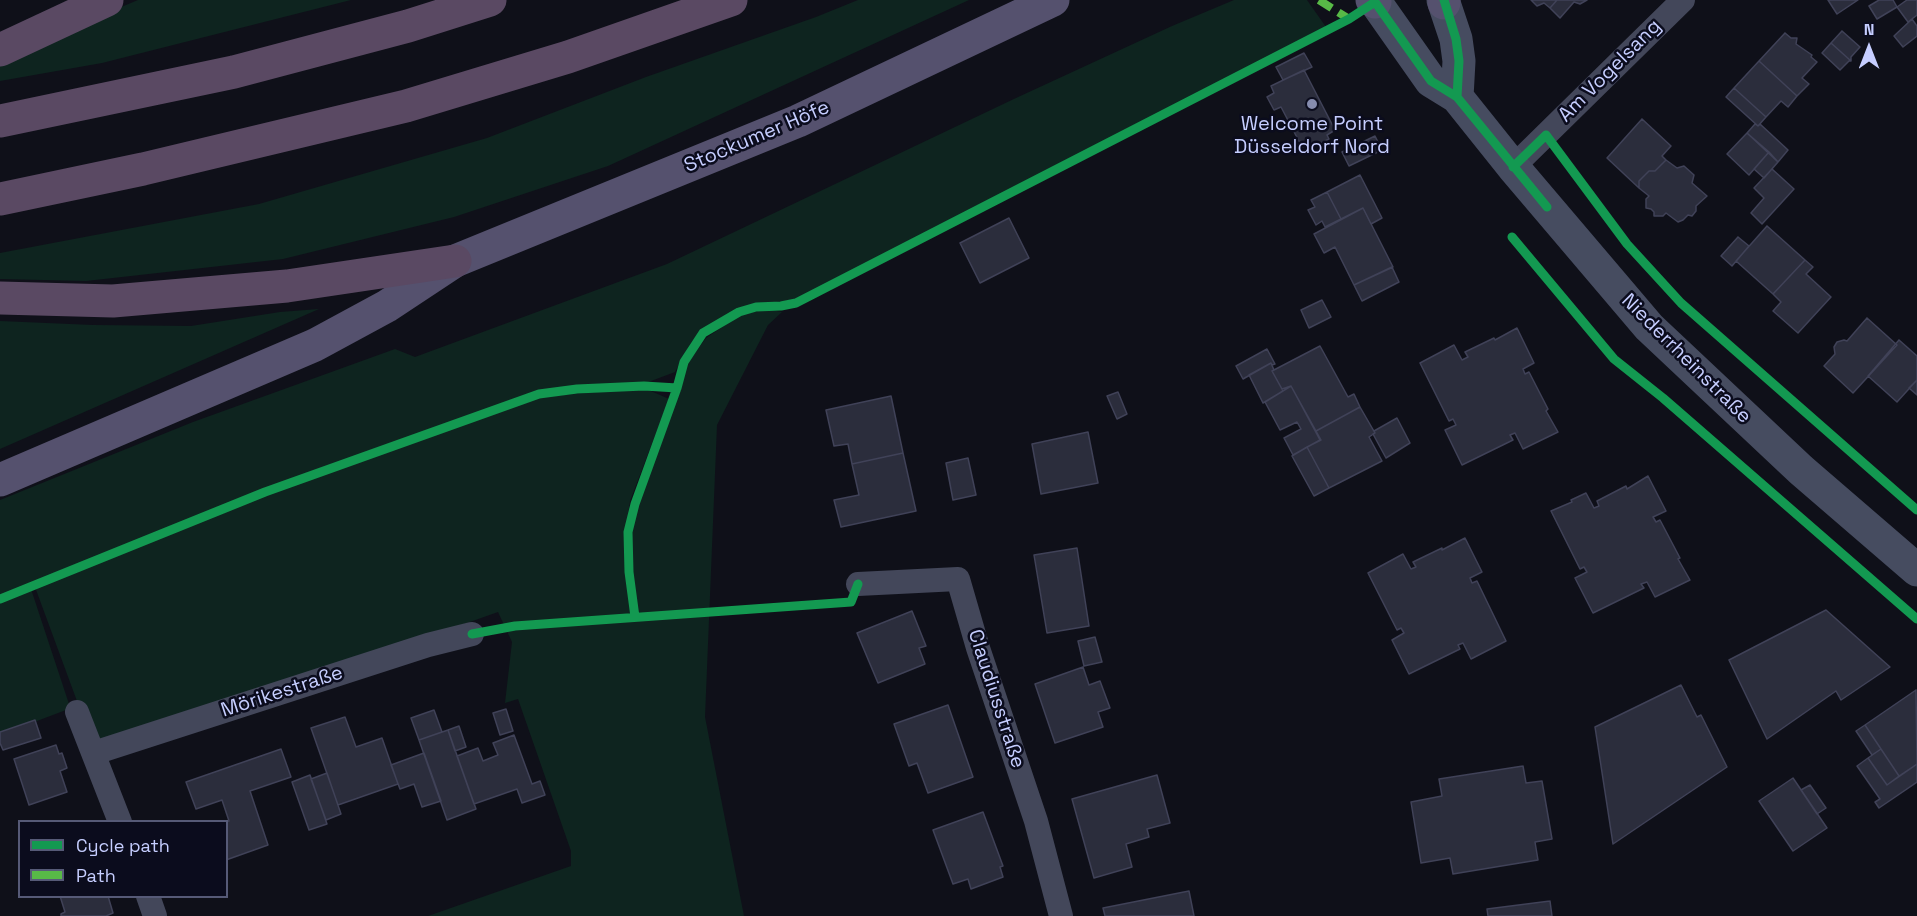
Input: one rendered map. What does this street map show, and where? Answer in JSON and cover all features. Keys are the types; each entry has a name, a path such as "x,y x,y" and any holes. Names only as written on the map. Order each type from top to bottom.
{"highway":[{"path":"0,50 107,0"},
{"path":"0,121 234,72 408,27 490,0"},
{"path":"0,199 142,169 406,106 568,57 731,0"},
{"path":"0,298 114,301 287,286 455,261"}],"main road":[{"name":"Stockumer Höfe","path":"0,480 315,345 387,306 455,261 798,121 1053,0"},
{"name":"Niederrheinstraße","path":"1374,1 1431,81 1457,97 1513,167 1649,327 1801,470 1917,570"},
{"path":"1444,1 1458,50 1457,97"}],"street":[{"name":"Am Vogelsang","path":"1513,167 1683,0"},
{"name":"Claudiusstraße","path":"858,584 958,579 978,648 1036,821 1061,916"},
{"name":"Mörikestraße","path":"94,753 428,645 471,634"},
{"path":"77,712 119,820"},
{"path":"148,898 155,916"}],"green space":[{"path":"138,0 351,0 102,63 0,81 0,58"},
{"path":"858,0 969,0 608,166 454,217 283,259 86,281 0,279 0,253 259,204 487,138"},
{"path":"1234,0 1307,0 1326,27 795,300 750,305 737,309 700,332 691,343 675,372 643,384 578,386 537,391 265,491 0,598 0,500 193,422 395,349 415,357 667,264 1016,98"},
{"path":"319,309 0,449 0,321 191,326 280,312"},
{"path":"767,309 782,312 768,325 717,425 705,717 744,916 428,916 571,866 571,851 518,699 505,703 512,642 498,612 128,743 100,743 88,731 35,587 265,495 504,408 540,397 644,388 669,399 630,501 626,531 631,530 637,505 680,391 686,365 706,338 740,315"},
{"path":"31,589 69,704 66,710 0,735 0,602"}],"building":[{"path":"1531,0 1557,0 1550,8 1544,3 1537,6"},
{"path":"1557,0 1587,0 1580,4 1574,2 1560,18 1550,8"},
{"path":"1828,0 1858,0 1837,14"},
{"path":"1879,0 1893,0 1897,7 1877,19 1869,6"},
{"path":"1907,0 1917,0 1917,15 1908,22 1897,7"},
{"path":"1912,19 1917,26 1917,36 1903,47 1894,36"},
{"path":"1842,31 1860,47 1851,57 1851,61 1831,43"},
{"path":"1785,33 1791,38 1797,38 1796,44 1812,55 1811,57 1817,62 1802,78 1809,84 1797,96 1759,61"},
{"path":"1831,43 1851,61 1840,70 1822,53"},
{"path":"1304,53 1312,67 1283,80 1276,67"},
{"path":"1759,61 1797,96 1788,107 1781,101 1766,117 1734,88"},
{"path":"1304,70 1335,130 1327,135 1329,139 1313,147 1311,143 1302,147 1281,107 1274,110 1267,97 1274,93 1271,86"},
{"path":"1734,88 1766,117 1758,126 1726,97"},
{"path":"1642,119 1671,146 1662,156 1666,160 1655,171 1649,171 1639,181 1639,188 1607,158"},
{"path":"1755,124 1758,126 1760,124 1788,150 1778,162 1747,133"},
{"path":"1747,133 1769,152 1749,175 1727,154"},
{"path":"1375,136 1382,150 1349,166 1342,152"},
{"path":"1769,152 1778,162 1764,178 1754,169"},
{"path":"1666,160 1677,168 1684,166 1694,175 1692,183 1707,196 1696,206 1696,211 1692,216 1688,215 1678,222 1666,213 1663,216 1654,216 1651,209 1646,208 1646,199 1649,196 1639,188 1639,181 1649,171 1655,171"},
{"path":"1772,169 1794,189 1762,224 1751,213 1764,198 1754,188"},
{"path":"1360,175 1382,218 1371,224 1363,208 1341,219 1327,192"},
{"path":"1327,192 1341,219 1325,227 1322,221 1316,225 1308,210 1315,207 1311,200"},
{"path":"1363,208 1393,267 1354,285 1335,247 1324,253 1314,234"},
{"path":"1009,218 1029,258 980,283 960,243"},
{"path":"1767,226 1805,260 1773,294 1736,261"},
{"path":"1738,237 1749,246 1732,266 1721,256"},
{"path":"1805,260 1813,267 1806,274 1831,297 1798,333 1773,311 1781,302 1773,294"},
{"path":"1392,267 1399,282 1362,301 1354,285"},
{"path":"1322,300 1331,317 1309,328 1301,310"},
{"path":"1867,318 1897,345 1853,393 1824,366 1835,354 1834,347 1837,342 1847,341"},
{"path":"1517,328 1534,363 1523,369 1525,374 1529,372 1558,432 1523,449 1515,433 1510,435 1513,440 1462,465 1445,430 1456,425 1453,419 1449,421 1420,363 1454,345 1462,360 1468,357 1465,352"},
{"path":"1899,340 1917,356 1917,380 1897,402 1868,376"},
{"path":"1320,346 1348,397 1354,394 1360,407 1316,431 1291,386 1282,389 1272,371"},
{"path":"1267,349 1275,364 1271,363 1243,379 1236,366"},
{"path":"1271,363 1274,370 1272,371 1283,391 1263,403 1249,375"},
{"path":"1917,380 1917,395 1909,388"},
{"path":"1291,386 1320,440 1293,455 1284,438 1301,429 1297,422 1280,430 1265,402"},
{"path":"1118,392 1127,414 1117,419 1107,396"},
{"path":"891,396 903,453 852,464 848,444 834,446 826,410"},
{"path":"1360,407 1375,433 1369,437 1382,461 1329,488 1307,447 1321,440 1316,431"},
{"path":"1397,418 1410,443 1386,458 1373,434 1374,431"},
{"path":"1088,432 1098,483 1041,494 1032,444"},
{"path":"1307,447 1329,488 1314,496 1292,456"},
{"path":"903,453 916,511 841,527 834,500 859,495 852,464"},
{"path":"968,458 976,495 953,500 946,463"},
{"path":"1648,476 1666,511 1653,517 1656,522 1660,520 1690,580 1655,597 1647,582 1641,584 1644,588 1593,613 1575,578 1587,572 1584,567 1580,569 1551,511 1586,493 1594,508 1599,506 1597,501 1626,486 1627,489"},
{"path":"1465,538 1482,572 1470,578 1472,583 1477,581 1506,641 1471,659 1463,643 1458,645 1460,649 1409,674 1392,640 1404,633 1401,628 1397,630 1368,573 1403,554 1411,569 1416,567 1413,562"},
{"path":"1077,548 1089,626 1047,633 1034,555"},
{"path":"1826,610 1890,667 1841,700 1836,691 1767,739 1729,660"},
{"path":"912,611 926,646 919,648 925,664 878,683 857,633"},
{"path":"1095,637 1102,662 1084,666 1078,641"},
{"path":"1083,667 1089,685 1100,681 1110,708 1098,712 1103,727 1055,743 1035,684"},
{"path":"1681,685 1697,717 1701,715 1727,767 1613,844 1595,727"},
{"path":"1916,690 1917,764 1899,776 1865,725"},
{"path":"948,705 973,777 928,793 917,763 909,766 894,724"},
{"path":"506,709 513,731 500,735 493,713"},
{"path":"434,710 442,732 419,740 411,718"},
{"path":"345,717 356,747 382,738 398,784 338,805 311,728"},
{"path":"35,720 41,738 3,750 0,743 0,732"},
{"path":"1865,725 1881,749 1872,755 1856,731"},
{"path":"459,726 466,747 455,751 448,730"},
{"path":"448,730 476,809 447,820 419,740"},
{"path":"514,735 532,784 540,781 545,795 522,803 517,789 474,804 457,756 478,748 483,761 498,755 493,743"},
{"path":"56,745 59,754 62,753 67,768 60,771 67,792 29,805 14,759"},
{"path":"281,749 291,777 250,791 268,845 228,859 229,821 222,800 196,809 186,782"},
{"path":"1881,749 1899,776 1887,785 1868,758"},
{"path":"424,753 441,801 422,807 414,784 400,789 391,765"},
{"path":"1868,758 1887,785 1917,764 1917,782 1879,808 1875,802 1880,799 1857,766"},
{"path":"1523,766 1526,783 1542,781 1552,839 1535,842 1538,860 1453,874 1450,858 1421,863 1411,802 1442,796 1439,779"},
{"path":"327,773 341,814 326,820 311,779"},
{"path":"310,775 327,824 309,830 292,782"},
{"path":"1157,775 1170,823 1147,829 1149,837 1126,844 1132,867 1094,878 1072,799"},
{"path":"1793,778 1827,828 1793,851 1759,801"},
{"path":"1810,785 1826,808 1817,814 1801,790"},
{"path":"983,812 1003,866 1000,867 1003,877 971,889 968,879 953,884 933,830"},
{"path":"1189,891 1194,916 1105,916 1103,908"},
{"path":"61,898 109,898 113,913 106,916 61,916 65,912"},
{"path":"1550,901 1552,916 1488,916 1487,909"}],"marked path":[{"path":"1319,0 1349,19"}],"cycle path":[{"path":"1444,0 1456,39 1459,61 1457,97"},
{"path":"635,617 629,572 628,532 635,504 677,388 684,362 703,333 739,312 756,307 796,303 1349,19 1375,2 1431,81 1457,97 1547,207"},
{"path":"1513,167 1546,135 1627,244 1681,303 1917,510"},
{"path":"1512,237 1614,359 1663,398 1917,619"},
{"path":"0,599 265,492 539,394 577,389 644,386 677,388"},
{"path":"472,634 515,626 851,602 858,584"}],"place":[{"name":"Welcome Point Düsseldorf Nord","path":"1312,104"}]}
